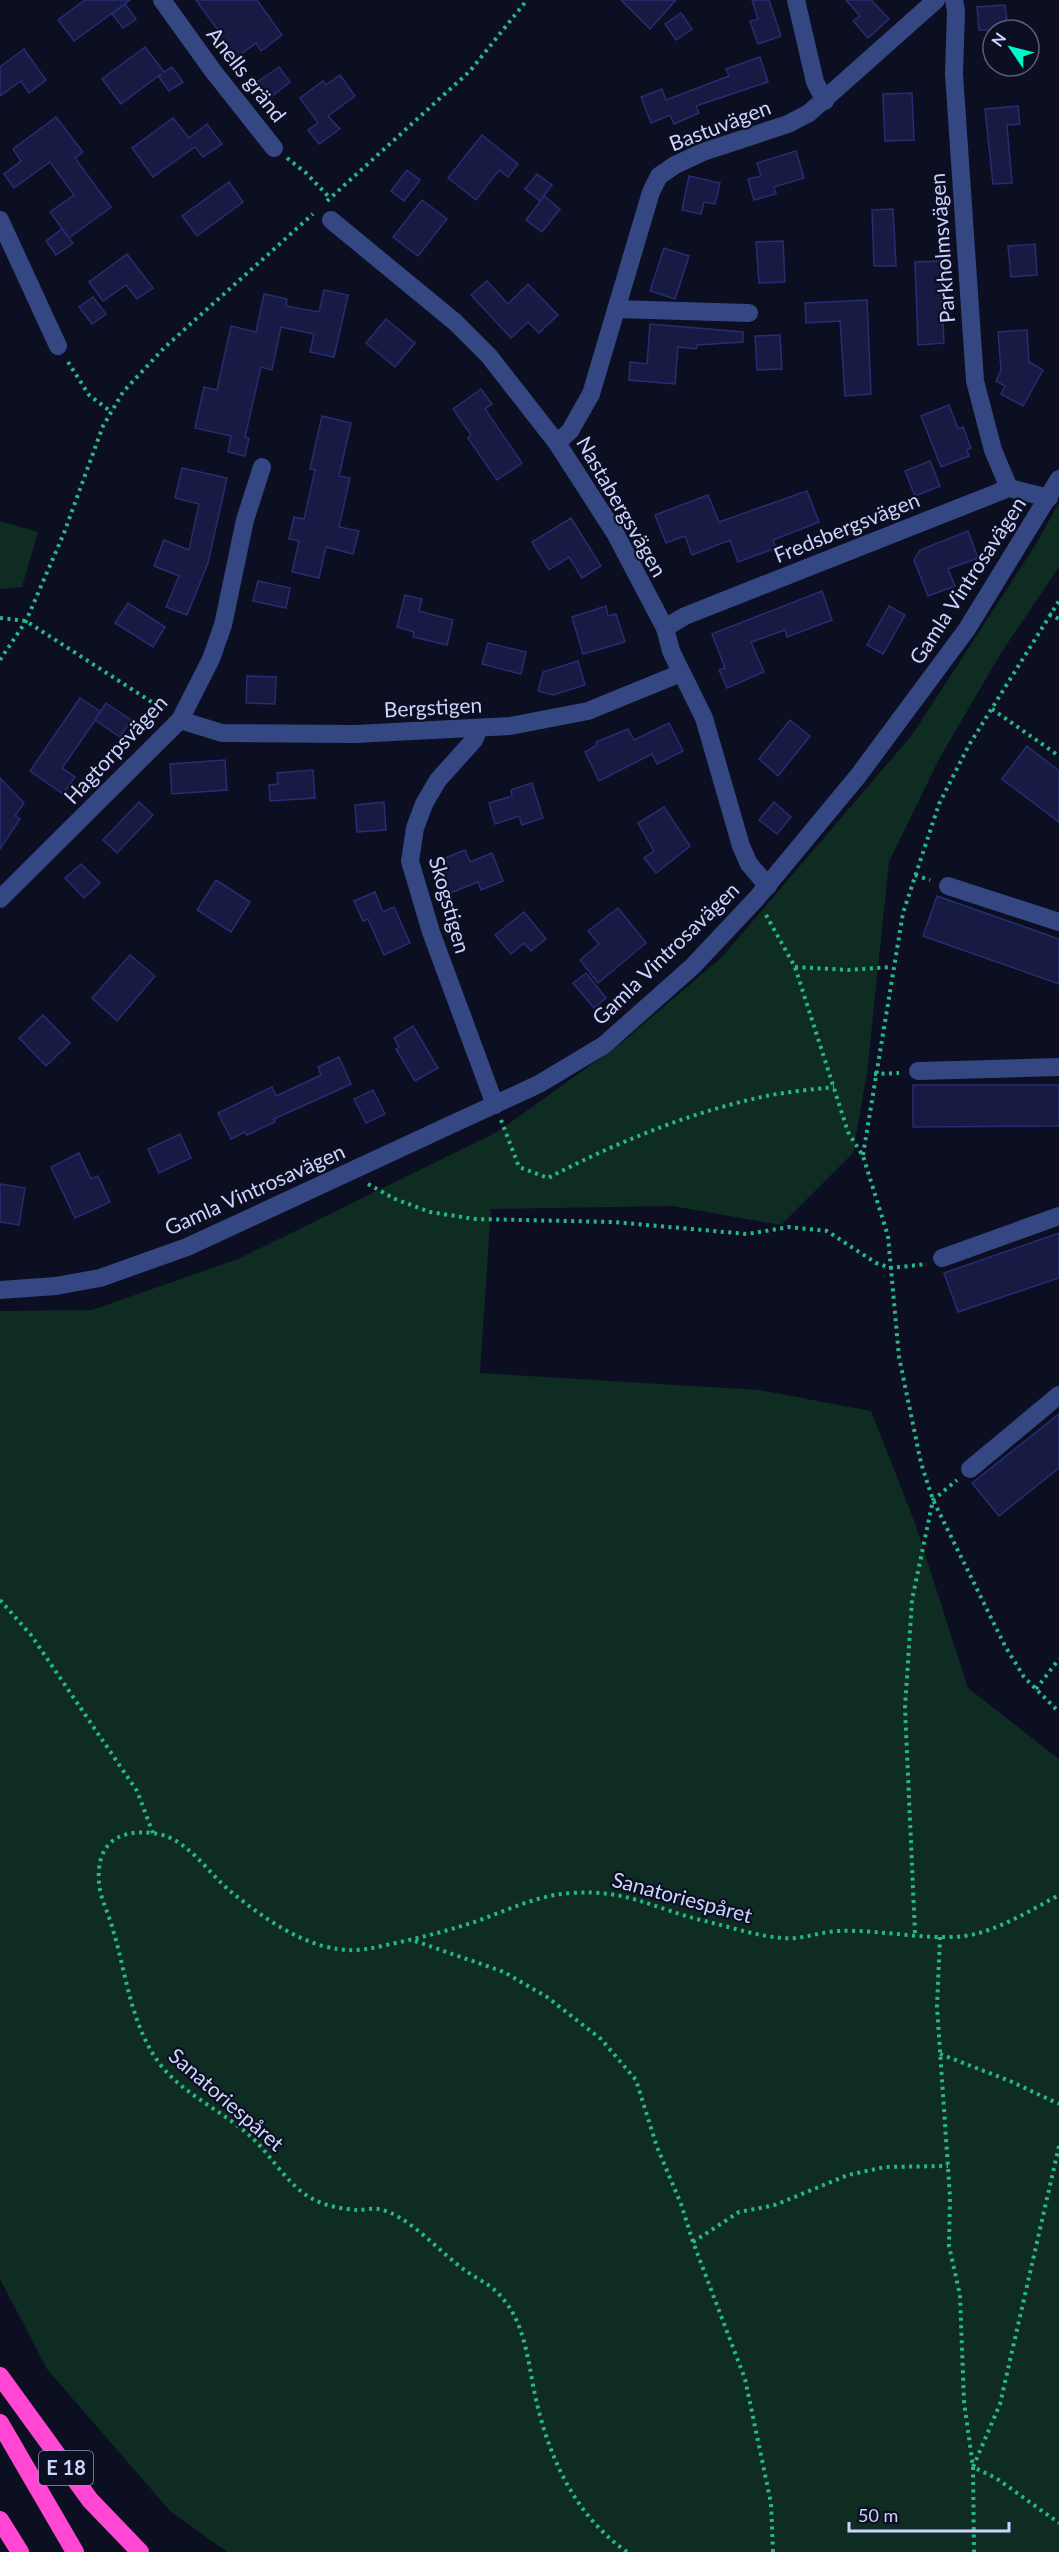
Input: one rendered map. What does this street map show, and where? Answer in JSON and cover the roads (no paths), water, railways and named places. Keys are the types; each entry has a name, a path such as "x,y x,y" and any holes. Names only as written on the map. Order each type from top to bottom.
{"highway":[{"name":"E 18","path":"0,2376 90,2500 140,2552"},
{"path":"0,2423 75,2552"},
{"path":"0,2520 20,2552"}],"street":[{"name":"Anells gränd","path":"162,0 213,71 274,148"},
{"path":"796,0 812,72 825,101"},
{"name":"Bastuvägen","path":"557,443 570,431 587,403 651,192 659,176 675,165 703,152 788,124 825,101 936,0"},
{"name":"Parkholmsvägen","path":"954,0 956,10 954,74 975,381 993,450 1009,488"},
{"name":"Nastabergsvägen","path":"322,213 455,322 489,356 557,443 615,533 665,628 681,673 704,718 749,864 762,892"},
{"path":"0,220 58,346"},
{"path":"615,309 749,313"},
{"name":"Hagtorpsvägen","path":"0,899 180,720 211,659 223,625 245,520 262,467"},
{"name":"Gamla Vintrosavägen","path":"0,1290 56,1286 100,1278 139,1266 495,1106 539,1084 604,1045 693,966 762,892 858,776 930,680 984,602 1059,479"},
{"path":"1009,488 1049,498"},
{"name":"Fredsbergsvägen","path":"665,628 685,616 1009,488"},
{"name":"Bergstigen","path":"180,720 222,734 355,734 479,728 549,721 588,711 681,673"},
{"name":"Skogstigen","path":"479,728 474,740 438,780 424,804 415,828 410,861 430,932 495,1106"},
{"path":"948,886 1059,922"},
{"path":"918,1071 1059,1067"},
{"path":"942,1258 1059,1216"},
{"path":"970,1469 1059,1395"}]}
